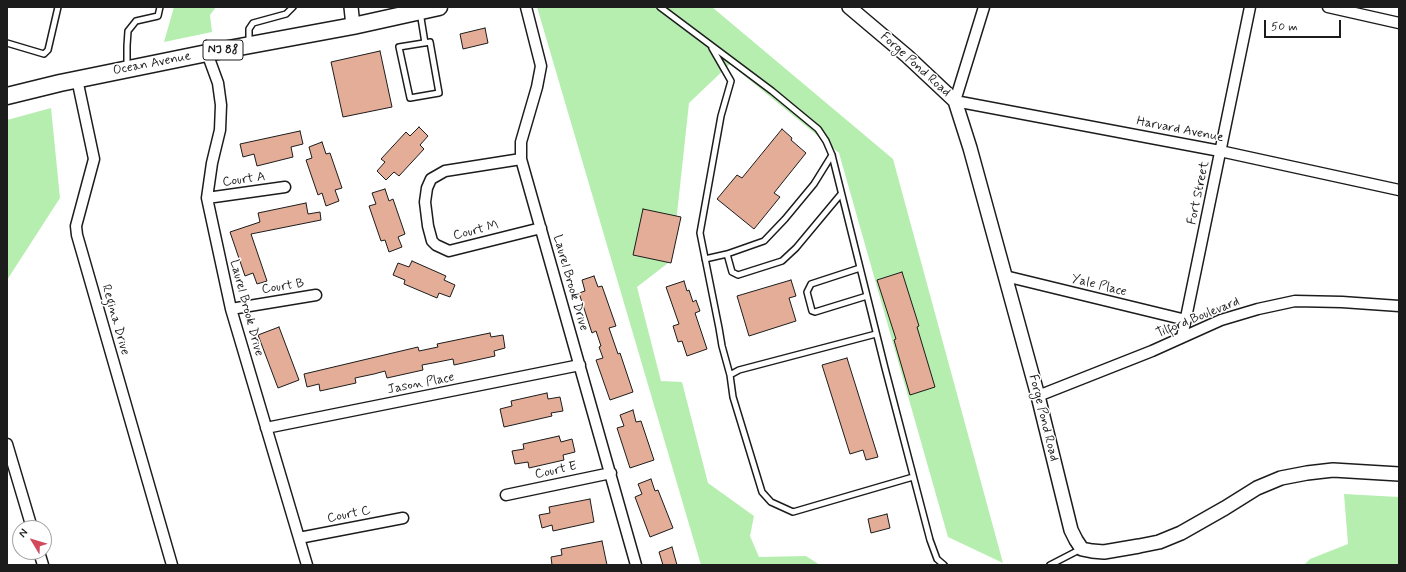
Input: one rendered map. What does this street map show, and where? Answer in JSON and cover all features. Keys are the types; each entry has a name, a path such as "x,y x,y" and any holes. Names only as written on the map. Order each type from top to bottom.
{"main road":[{"name":"Ocean Avenue","path":"7,96 77,79 353,26 439,7"}],"street":[{"path":"351,7 353,26"},
{"name":"Laurel Brook Drive","path":"526,7 541,66 537,87 521,142 521,159 636,565"},
{"name":"Forge Pond Road","path":"849,7 907,56 955,100 970,148 1038,396 1071,530 1082,548"},
{"path":"955,100 984,7"},
{"name":"Fort Street","path":"1182,337 1250,7"},
{"path":"1328,7 1399,23"},
{"name":"Laurel Brook Drive","path":"207,53 218,83 221,105 220,130 206,198 231,309 307,565"},
{"name":"Regina Drive","path":"77,79 94,159 76,226 77,235 172,565"},
{"name":"Harvard Avenue","path":"955,100 1220,151 1399,190"},
{"name":"Court M","path":"521,159 445,172 432,179 427,188 425,202 432,241 436,245 449,250 541,228"},
{"name":"Court A","path":"206,198 285,187"},
{"name":"Yale Place","path":"1005,276 1186,320"},
{"name":"Court B","path":"231,309 316,295"},
{"name":"Tilford Boulevard","path":"1038,396 1152,351 1222,320 1258,309 1295,301 1342,302 1399,306"},
{"name":"Jason Place","path":"266,428 580,365"},
{"path":"7,444 30,520"},
{"path":"1082,548 1104,552 1159,542 1181,533 1257,488 1281,478 1333,470 1399,474"},
{"name":"Court E","path":"506,495 611,473"},
{"name":"Court C","path":"299,538 403,518"}],"lane":[{"path":"7,43 44,54 48,50 58,7"},
{"path":"127,70 128,31 136,21 158,16 160,7"},
{"path":"248,46 249,30 254,23 286,14 293,7"},
{"path":"660,7 772,91 818,129 826,141 832,156 876,334 930,540 937,559 944,565"},
{"path":"420,11 425,43"},
{"path":"430,42 439,93 410,98 399,47 425,43 430,42"},
{"path":"711,46 731,81 722,116 700,233 722,346 730,375 733,397 762,492 771,502 793,512 913,476"},
{"path":"705,259 727,254 764,241 785,219 814,184 832,156"},
{"path":"727,254 732,272 738,275 782,261 796,248 841,194"},
{"path":"860,268 811,284 807,292 812,311 816,312 867,296"},
{"path":"730,375 739,370 876,334"},
{"path":"1050,565 1082,548"}],"green space":[{"path":"174,7 216,7 210,15 212,32 164,42"},
{"path":"537,7 712,7 893,159 1003,563 948,537 839,153 730,64 689,103 672,260 637,287 661,381 682,382 708,483 754,516 750,536 759,557 806,556 820,565 701,565"},
{"path":"51,108 60,198 7,280 7,120"},
{"path":"1344,494 1399,497 1399,565 1304,565 1310,559 1348,544"}],"building":[{"path":"485,28 488,43 463,49 460,34"},
{"path":"380,51 392,107 343,117 331,62"},
{"path":"419,127 428,136 420,145 424,149 399,176 394,172 386,180 377,171 385,162 381,159 406,132 410,136"},
{"path":"782,129 792,138 791,140 806,153 774,193 780,197 754,229 717,199 737,175 742,178"},
{"path":"300,131 303,144 291,147 293,157 257,166 254,154 243,157 240,144"},
{"path":"322,142 326,154 330,153 342,188 335,190 339,201 326,206 322,193 318,195 306,160 312,158 309,147"},
{"path":"385,189 389,201 393,199 405,234 398,237 402,247 389,252 385,240 381,241 369,206 376,204 372,193"},
{"path":"306,203 308,214 320,212 321,220 251,234 267,281 257,284 253,273 245,276 230,232 260,222 258,213"},
{"path":"643,209 681,217 671,263 633,255"},
{"path":"412,261 446,276 444,280 455,285 450,297 439,293 437,298 404,284 405,280 393,275 398,263 409,267"},
{"path":"902,272 919,326 917,327 935,387 910,395 894,340 896,339 877,280"},
{"path":"594,276 598,287 602,286 616,326 609,328 618,354 620,353 633,392 610,400 596,360 603,358 599,347 601,346 596,331 592,333 579,293 585,291 582,280"},
{"path":"791,280 796,296 789,298 796,321 749,336 737,296"},
{"path":"684,281 687,291 689,290 693,302 696,300 700,311 695,313 707,349 687,356 682,341 678,342 673,326 679,324 666,287"},
{"path":"279,327 299,380 278,388 258,335"},
{"path":"490,333 491,337 503,335 505,348 494,351 495,356 454,365 453,359 422,365 423,370 387,378 385,371 355,378 356,383 320,391 319,384 307,387 304,374 418,347 419,351 438,347 437,344"},
{"path":"847,358 878,457 866,460 863,450 850,454 822,365"},
{"path":"547,393 548,399 560,397 563,411 551,413 552,416 504,427 500,409 512,406 511,401"},
{"path":"633,410 636,422 641,421 654,460 630,468 617,428 624,426 620,415"},
{"path":"559,436 561,442 572,439 575,452 563,455 564,460 529,468 528,462 515,464 512,451 524,449 523,444"},
{"path":"651,479 655,491 658,490 673,528 650,537 635,497 642,494 638,484"},
{"path":"590,499 594,522 553,531 552,525 542,528 539,515 550,513 549,507"},
{"path":"887,514 890,528 871,533 868,519"},
{"path":"602,541 607,565 552,565 551,557 562,555 561,549"},
{"path":"672,547 677,565 663,565 659,552"}]}
